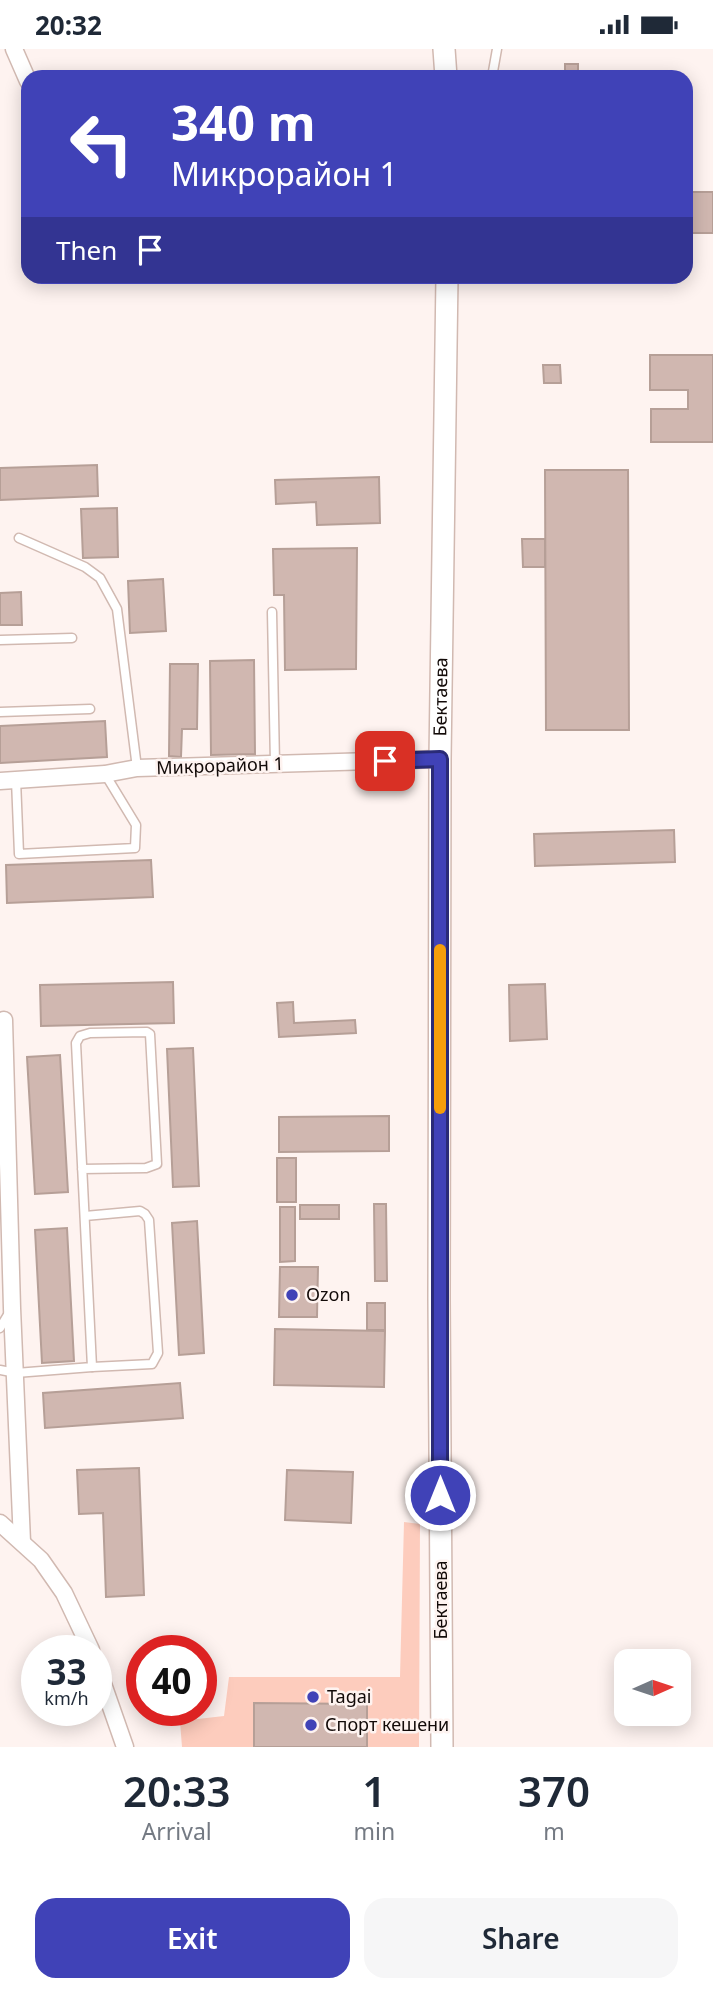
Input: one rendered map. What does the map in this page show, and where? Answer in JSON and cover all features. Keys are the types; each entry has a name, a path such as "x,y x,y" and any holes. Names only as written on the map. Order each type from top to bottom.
{"street":[{"path":"14,49 23,70"},
{"path":"444,49 446,70"},
{"name":"Бектаева","path":"442,1747 440,759 447,284"},
{"name":"Микрорайон 1","path":"8,780 105,774 137,768 440,759"},
{"path":"4,1020 4,1125 12,1308 8,1372 22,1542"},
{"path":"0,1523 41,1560 64,1593 86,1635"},
{"path":"112,1710 125,1747"}],"lane":[{"path":"493,70 496,49"},
{"path":"19,538 85,568 100,578 117,609 137,768"},
{"path":"272,612 275,764"},
{"path":"0,640 72,638"},
{"path":"0,712 90,709"},
{"path":"8,780 19,854 135,848 136,825 105,774"},
{"path":"82,1169 146,1168 157,1164 150,1034 147,1032 90,1033 80,1036 76,1043 82,1169 85,1216 92,1367"},
{"path":"8,1372 152,1364 158,1353 149,1220 139,1211 85,1216"},
{"path":"0,1328 12,1308"}],"shaded area":[{"name":"Tagai","path":"404,1522 420,1524 419,1747 182,1747 180,1726 217,1726 217,1717 224,1716 229,1677 400,1677"}],"building":[{"path":"565,64 578,64 578,70 565,70"},
{"path":"693,192 713,192 713,233 693,233"},
{"path":"650,355 713,355 713,442 651,442 651,409 688,409 688,390 650,390"},
{"path":"543,365 560,365 561,383 544,383"},
{"path":"97,465 98,496 0,500 0,468"},
{"path":"545,470 628,470 629,730 546,730"},
{"path":"379,477 380,523 317,525 316,502 276,504 275,480"},
{"path":"117,508 118,557 83,558 81,509"},
{"path":"522,539 545,539 545,567 523,567"},
{"path":"357,548 356,669 285,670 284,595 274,595 273,549"},
{"path":"163,579 166,631 130,633 128,581"},
{"path":"21,592 22,625 0,625 0,593"},
{"path":"254,660 255,754 211,755 210,661"},
{"path":"170,664 198,664 197,729 182,729 181,757 169,756"},
{"path":"105,721 107,757 0,763 0,726"},
{"path":"674,830 675,862 535,866 534,834"},
{"path":"151,860 153,897 7,903 6,865"},
{"path":"173,982 174,1023 41,1026 40,985"},
{"path":"545,984 547,1039 510,1041 509,985"},
{"path":"293,1002 294,1023 355,1020 356,1033 279,1037 277,1003"},
{"path":"193,1048 199,1186 173,1187 167,1049"},
{"path":"60,1055 68,1192 35,1194 27,1057"},
{"path":"389,1116 389,1151 279,1152 279,1117"},
{"path":"277,1158 296,1158 296,1202 277,1202"},
{"path":"374,1204 386,1204 387,1281 375,1281"},
{"path":"300,1205 339,1205 339,1219 300,1219"},
{"path":"280,1207 295,1207 295,1261 280,1262"},
{"path":"197,1221 204,1353 179,1355 172,1223"},
{"path":"67,1228 74,1361 42,1363 35,1230"},
{"path":"280,1267 318,1267 317,1317 279,1317"},
{"path":"367,1303 385,1303 385,1330 367,1330"},
{"path":"275,1329 385,1331 384,1387 274,1385"},
{"path":"180,1383 183,1418 45,1428 43,1393"},
{"path":"139,1468 144,1595 106,1597 103,1513 79,1514 77,1470"},
{"path":"287,1470 353,1472 351,1523 285,1520"},
{"name":"Спорт кешени","path":"254,1703 367,1704 367,1747 254,1747"}],"slow traffic":[{"path":"440,950 440,1108"}],"place":[{"name":"Ozon","path":"292,1295"},
{"name":"Tagai","path":"313,1697"},
{"name":"Спорт кешени","path":"311,1725"}],"route":[{"path":"385,761 440,759 440,1495"}]}
